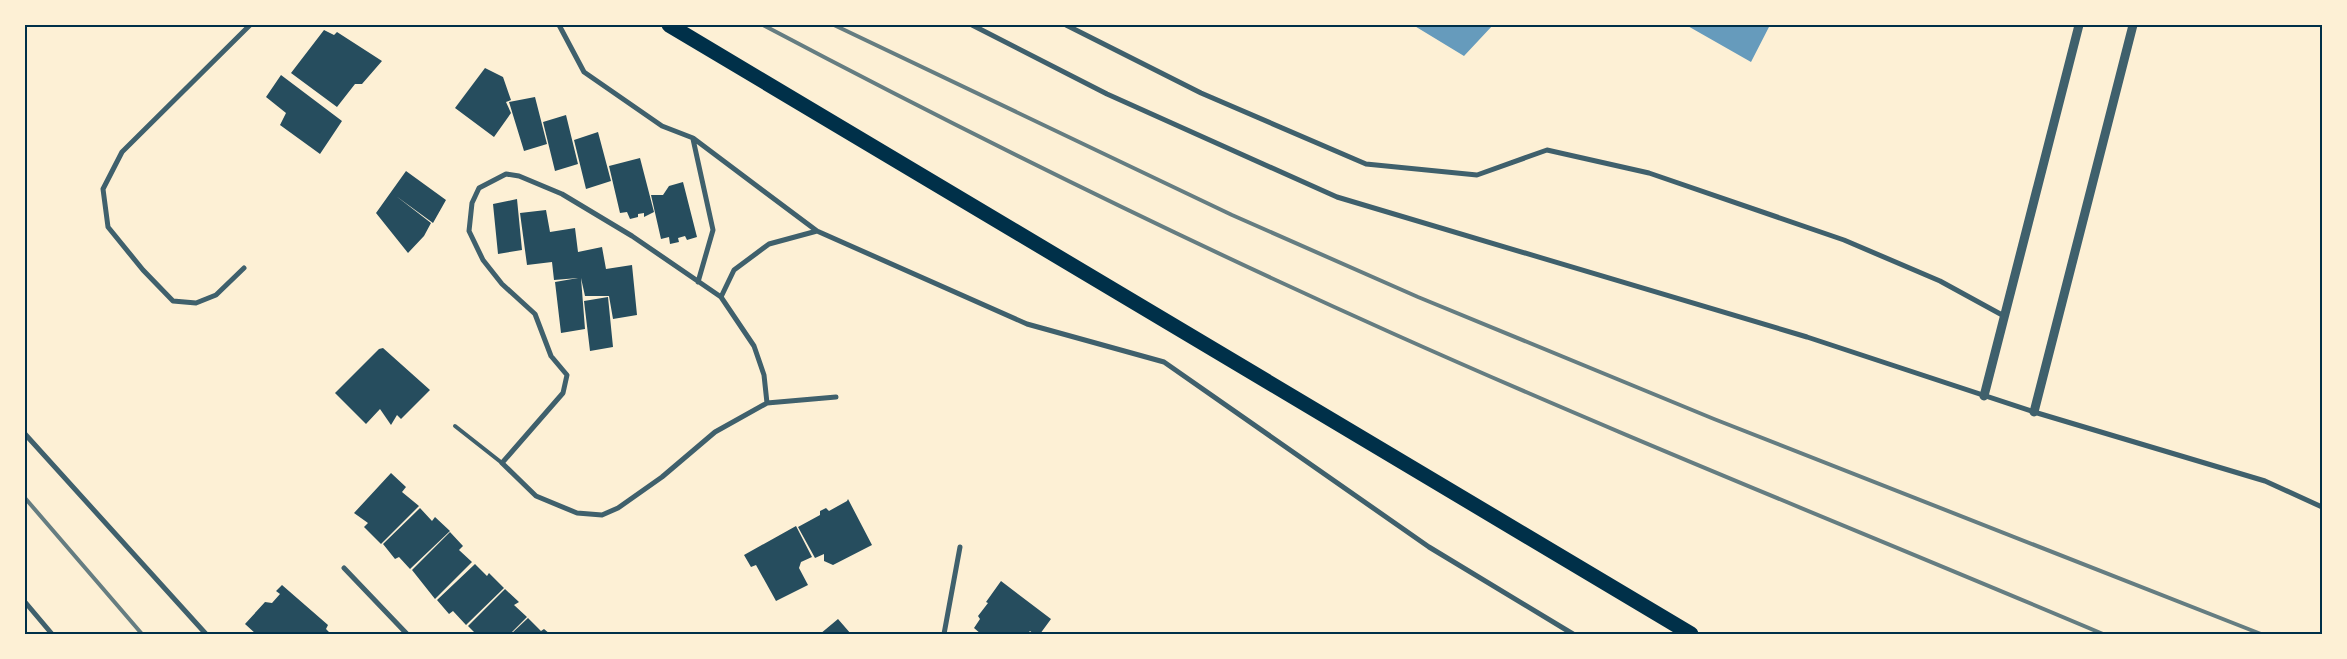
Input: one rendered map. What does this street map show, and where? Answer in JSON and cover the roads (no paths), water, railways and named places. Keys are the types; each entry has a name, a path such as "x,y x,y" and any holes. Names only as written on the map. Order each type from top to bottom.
{"highway":[{"path":"669,25 1691,634"}],"street":[{"path":"244,268 216,294 196,303 173,301 143,270 108,226 103,188 122,152 250,25"},
{"path":"559,25 584,72 662,126 693,138 817,231 1026,324 1164,362 1429,547 1573,634"},
{"path":"972,25 1107,94 1337,197 1798,334 2034,412 2265,481 2322,508"},
{"path":"1066,25 1201,93 1366,164 1477,175 1547,150 1649,173 1844,240 1940,281 2004,316"},
{"path":"1984,396 2079,25"},
{"path":"2034,412 2133,25"},
{"path":"693,138 713,230 698,282"},
{"path":"766,403 764,375 754,346 721,297 632,236 562,194 519,176 506,174 479,188 472,203 469,231 483,260 502,284 535,314 552,356 568,375 563,392 502,462 536,496 576,513 602,515 618,508 662,477 715,432 766,403 836,397"},
{"path":"721,297 734,270 769,244 817,231"},
{"path":"25,434 206,634"},
{"path":"944,634 960,547"},
{"path":"344,568 407,634"},
{"path":"25,602 52,634"}],"lane":[{"path":"455,426 502,462"}],"water":[{"path":"1413,25 1493,25 1464,56"},
{"path":"1686,25 1770,25 1751,62"}],"railway":[{"path":"763,25 1076,185 1314,298 1570,411 2103,634"},
{"path":"834,25 1232,215 1418,297 1714,419 2261,634"},
{"path":"25,498 142,634"}]}
